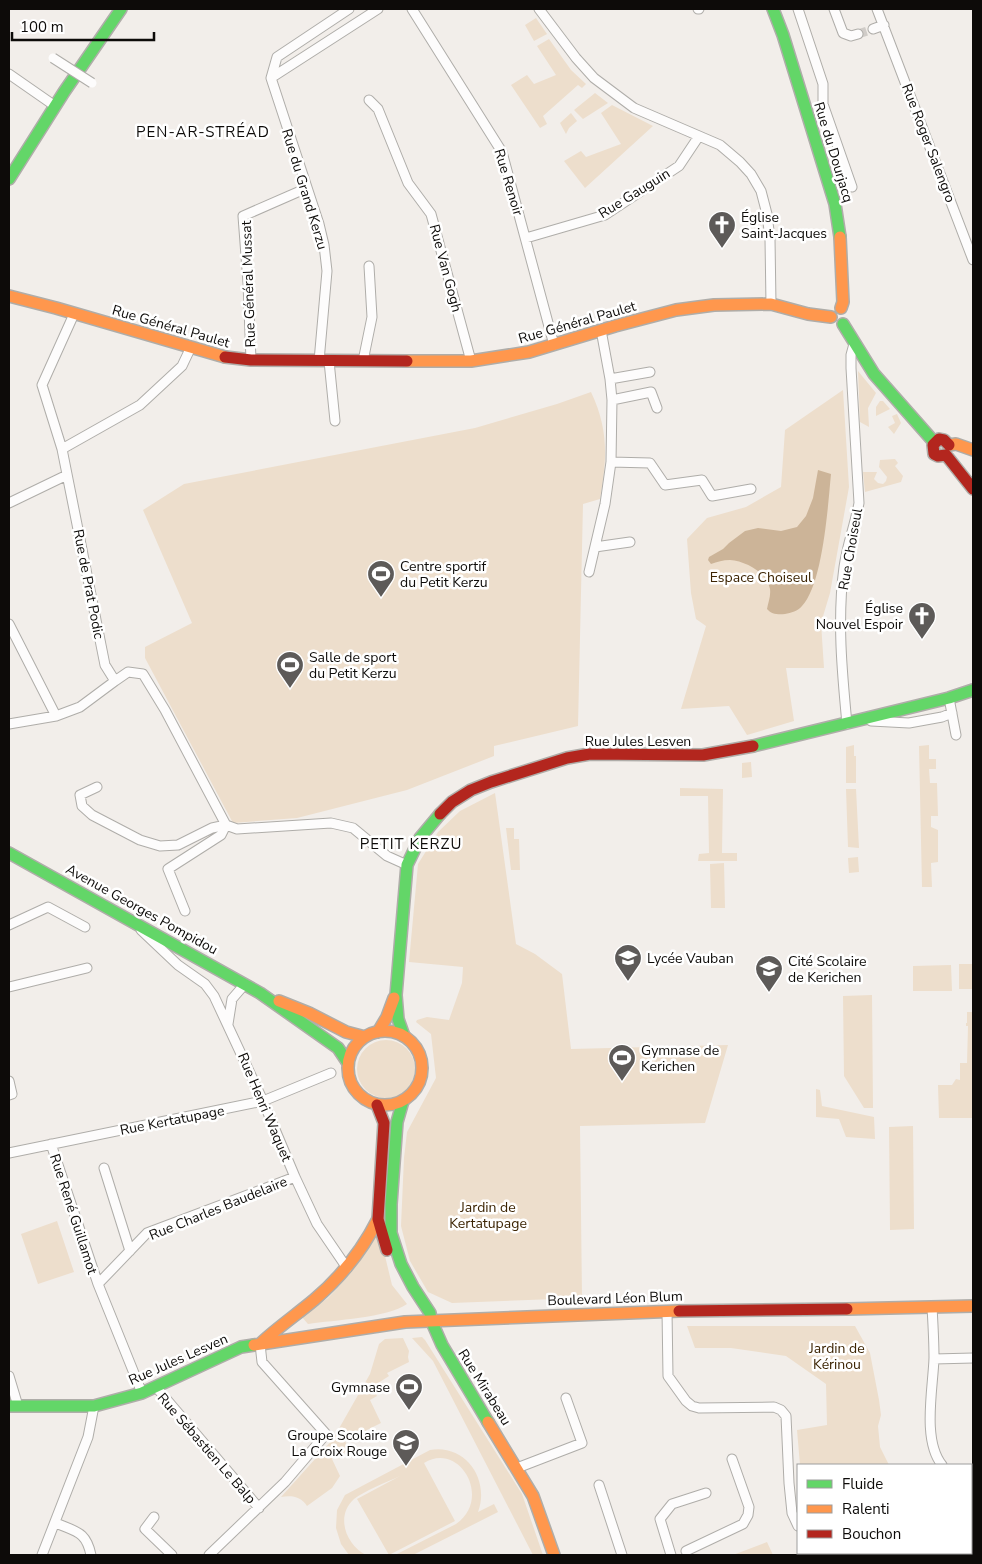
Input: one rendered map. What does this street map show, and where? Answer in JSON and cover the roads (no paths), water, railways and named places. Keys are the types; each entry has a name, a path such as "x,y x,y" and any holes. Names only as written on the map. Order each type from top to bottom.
{"main road":[{"path":"9,178 121,9"},
{"name":"Rue du Dourjacq","path":"773,9 783,35 835,204 839,226 843,302 841,308"},
{"name":"Rue Général Paulet","path":"9,296 230,359 250,360 471,361 529,352 676,310 714,305 771,304 808,314 831,317"},
{"path":"836,308 844,309 847,315 843,324 835,323 831,317 832,312 836,308"},
{"path":"843,324 874,374 920,428 934,442 939,439 944,440 948,450 973,490"},
{"path":"948,450 956,444 973,450"},
{"name":"Rue Jules Lesven","path":"404,1036 398,1020 396,995 407,865 420,838 440,813 452,802 471,790 491,782 590,754 703,755 747,748 971,694"},
{"name":"Avenue Georges Pompidou","path":"9,853 129,918 260,993 338,1048 348,1064"},
{"name":"Avenue Georges Pompidou","path":"260,993 309,1013 346,1032 365,1037"},
{"name":"Rue Jules Lesven","path":"378,1032 387,1017 396,995"},
{"path":"391,1031 404,1036 412,1042 422,1059 423,1069 418,1088 411,1096 395,1105 377,1105 368,1102 355,1090 348,1073 348,1064 354,1048 365,1037 378,1032 391,1031"},
{"path":"403,1101 397,1122 391,1204 391,1233 401,1264 430,1313 431,1320"},
{"path":"377,1105 384,1123 378,1219 395,1270 406,1288 431,1320"},
{"path":"260,1344 272,1332 314,1300 347,1268 362,1250 378,1219"},
{"name":"Boulevard Léon Blum","path":"260,1344 405,1322 431,1320 667,1311 773,1311 973,1306"},
{"name":"Rue Mirabeau","path":"431,1320 442,1345 533,1496 554,1555"},
{"name":"Rue Jules Lesven","path":"13,1406 94,1406 142,1393 231,1350 260,1344"}],"street":[{"path":"271,78 277,57 349,9"},
{"path":"271,78 378,9"},
{"name":"Rue Renoir","path":"412,9 502,152 554,345"},
{"path":"539,9 576,58 594,78 634,108 720,145 751,174 761,191 767,214 770,239 771,304"},
{"name":"Rue du Dourjacq","path":"798,9 823,84 823,104 852,187"},
{"path":"834,9 844,33 850,36 858,34"},
{"name":"Rue Roger Salengro","path":"877,9 973,260"},
{"path":"873,29 884,25"},
{"path":"53,58 92,83"},
{"path":"9,74 55,106"},
{"name":"Rue du Grand Kerzu","path":"271,78 319,224 324,245 327,271 324,361"},
{"name":"Rue Van Gogh","path":"369,100 378,109 408,183 431,214 471,361"},
{"name":"Rue Gauguin","path":"526,238 605,215 679,166 700,136"},
{"name":"Rue Général Mussat","path":"250,360 248,283 243,216 307,188"},
{"path":"363,361 372,316 369,266"},
{"name":"Rue de Prat Podic","path":"74,314 42,385 62,449 105,665 115,681"},
{"path":"589,572 605,504 610,462 612,400 601,330"},
{"name":"Rue Choiseul","path":"853,723 842,660 840,604 844,565 856,523 859,503 851,361 854,344"},
{"path":"62,449 140,405 182,366 190,347"},
{"path":"324,361 335,421"},
{"path":"610,379 650,372"},
{"path":"612,400 651,392 657,408"},
{"path":"610,462 650,463 665,485 702,480 712,496 751,490"},
{"path":"9,503 67,475"},
{"path":"595,546 630,542"},
{"path":"9,624 11,634 56,716"},
{"path":"9,724 56,716 80,707 128,672 143,674 165,710 226,825"},
{"path":"950,698 956,736"},
{"name":"Rue Jules Lesven","path":"853,723 909,723 942,717 952,713"},
{"path":"96,787 80,795 82,806 92,815 140,840 160,846 178,844 212,828 226,825 237,829 331,823 353,828 387,856 407,865"},
{"path":"185,911 168,869 221,835 226,825"},
{"path":"9,925 48,907 85,927"},
{"name":"Rue Henri Waquet","path":"129,918 178,964 205,984 214,996 317,1224 347,1268"},
{"path":"9,987 87,968"},
{"path":"228,1024 232,999 245,984"},
{"path":"214,996 232,999"},
{"name":"Rue Kertatupage","path":"9,1153 263,1101 331,1074"},
{"path":"9,1081 12,1094 9,1094"},
{"name":"Rue René Guillamot","path":"51,1144 98,1284"},
{"path":"104,1168 130,1251"},
{"name":"Rue Charles Baudelaire","path":"98,1284 147,1233 295,1177"},
{"path":"98,1284 142,1393"},
{"path":"932,1308 934,1359 931,1419 932,1445 936,1459 941,1464"},
{"path":"667,1311 668,1376 686,1401 692,1406 699,1408 774,1407 781,1410 786,1416 793,1482 792,1512 797,1524"},
{"path":"211,1555 302,1464 326,1434 262,1362 260,1344"},
{"path":"934,1359 973,1358"},
{"path":"9,1376 13,1406"},
{"name":"Rue Sébastien Le Balp","path":"156,1387 259,1508"},
{"path":"517,1468 582,1443 566,1398"},
{"path":"42,1555 88,1437 94,1406"},
{"path":"706,1493 672,1504 660,1519 672,1555 687,1553 743,1524 748,1515 749,1507 732,1459"},
{"path":"599,1485 622,1555"},
{"path":"154,1517 145,1529 172,1555"},
{"path":"56,1523 84,1536 89,1545 91,1555"}],"tunnel":[{"path":"858,34 873,29"}],"place":[{"name":"Église Saint-Jacques","path":"722,249"},
{"name":"Centre sportif du Petit Kerzu","path":"381,598"},
{"name":"Église Nouvel Espoir","path":"922,640"},
{"name":"Salle de sport du Petit Kerzu","path":"290,689"},
{"name":"Lycée Vauban","path":"628,982"},
{"name":"Cité Scolaire de Kerichen","path":"769,993"},
{"name":"Gymnase de Kerichen","path":"622,1082"},
{"name":"Gymnase","path":"409,1411"},
{"name":"Groupe Scolaire La Croix Rouge","path":"406,1467"}],"district":[{"name":"PEN-AR-STRÉAD","path":"203,132"},
{"name":"PETIT KERZU","path":"411,844"}],"park label":[{"name":"Espace Choiseul","path":"761,577"},
{"name":"Jardin de Kertatupage","path":"488,1216"},
{"name":"Jardin de Kérinou","path":"837,1356"}]}
